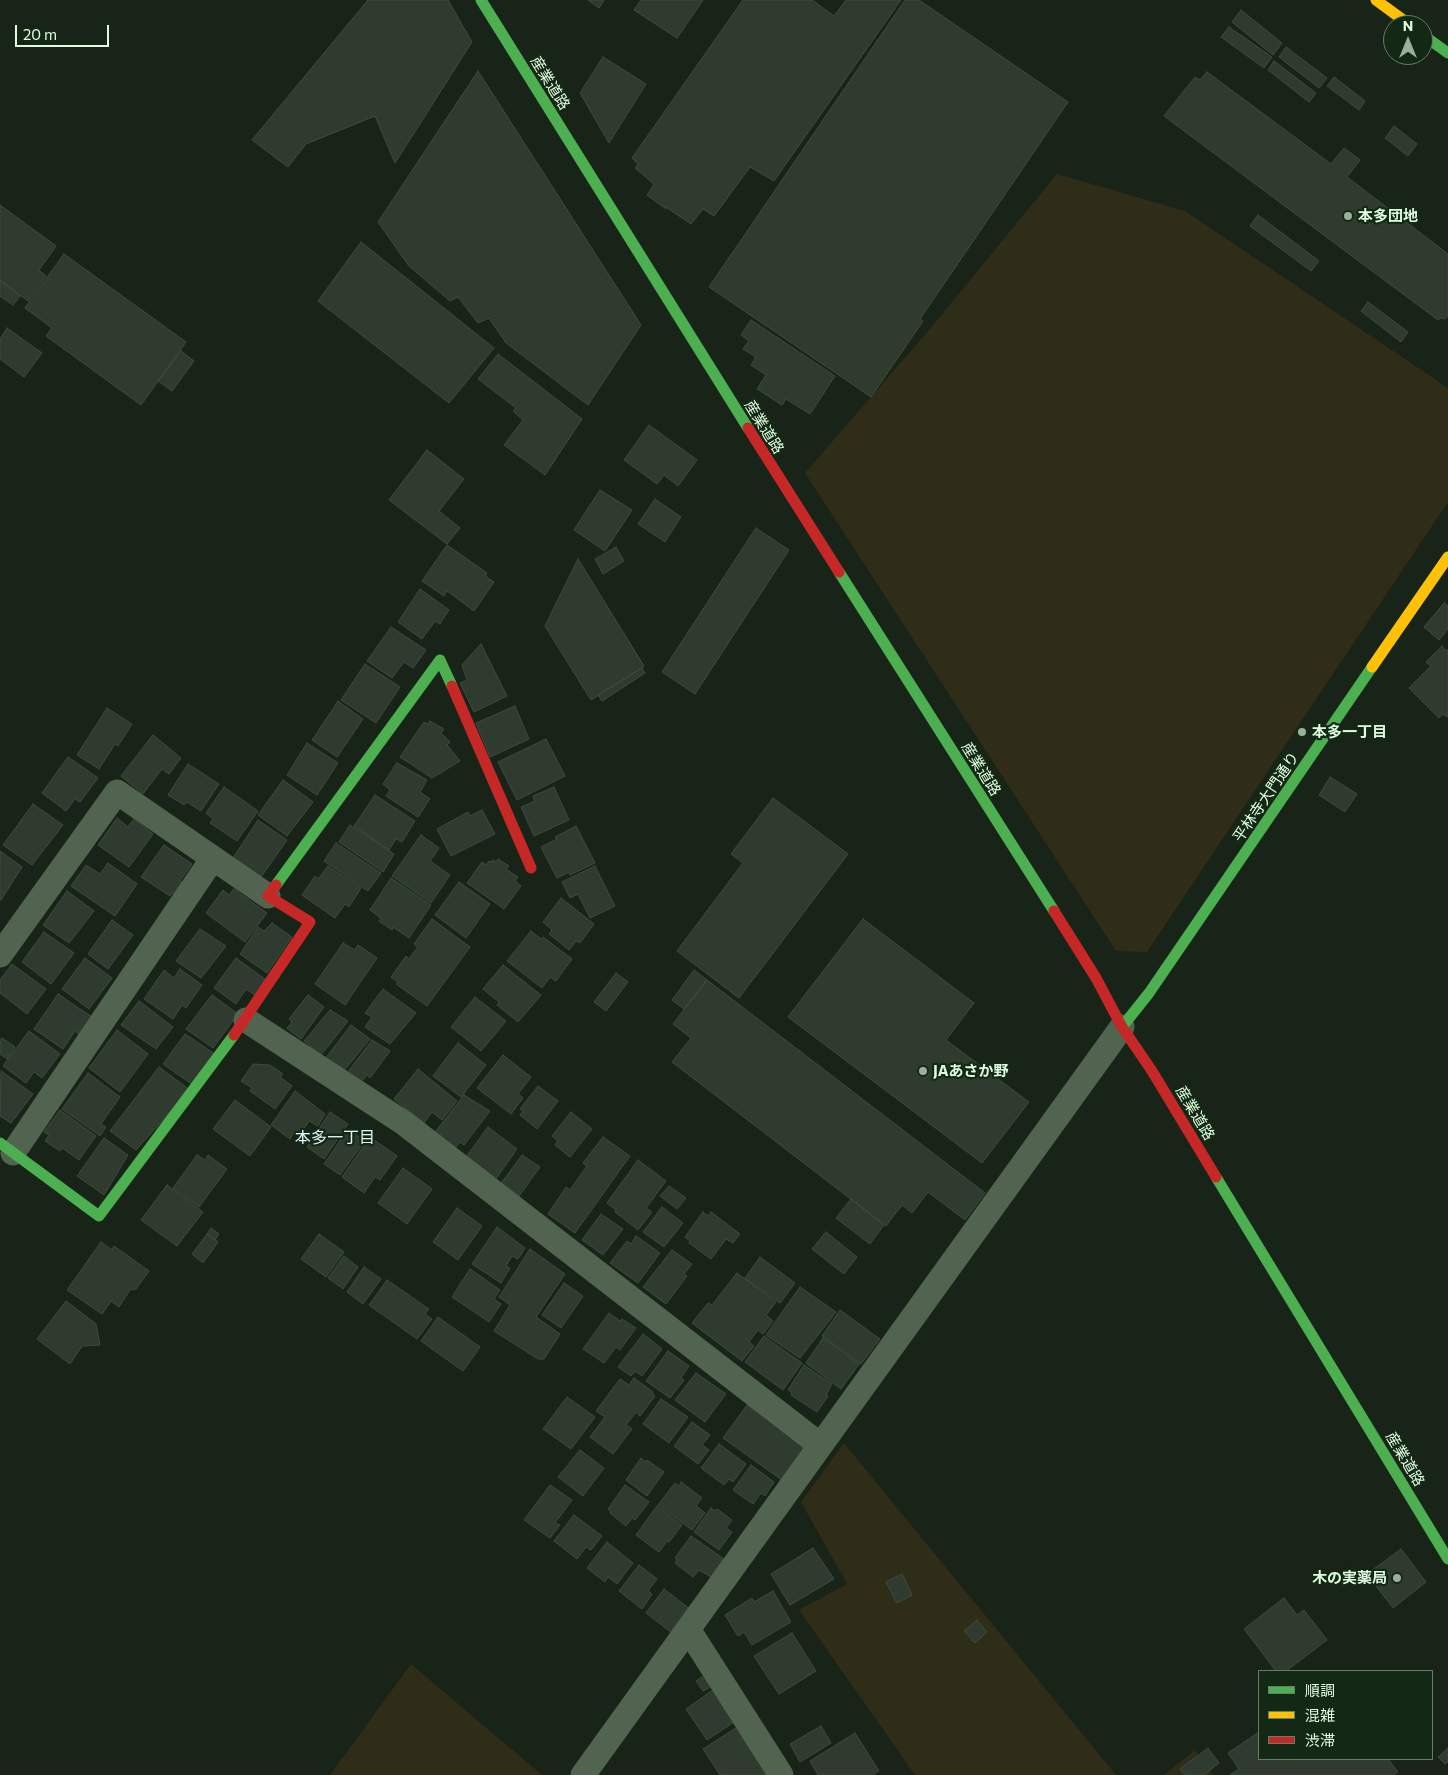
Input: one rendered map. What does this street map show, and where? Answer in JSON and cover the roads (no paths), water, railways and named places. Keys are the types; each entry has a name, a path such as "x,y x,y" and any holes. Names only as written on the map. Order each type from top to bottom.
{"main road":[{"name":"産業道路","path":"481,0 688,335 1096,978 1122,1027 1152,1071 1448,1559"},
{"path":"1376,0 1396,15"},
{"path":"1433,42 1448,53"},
{"name":"平林寺大門通り","path":"1122,1027 1149,993 1444,572"},
{"path":"7,1148 99,1216 246,1020 310,922 268,896 440,660 531,868"}],"street":[{"path":"0,955 117,792 268,896"},
{"path":"7,1148 212,858"},
{"path":"246,1020 404,1123 820,1445"},
{"path":"582,1775 1122,1027"},
{"path":"688,1629 781,1775"}],"place":[{"name":"本多団地","path":"1348,216"},
{"name":"本多一丁目","path":"1302,732"},
{"name":"JAあさか野","path":"923,1071"},
{"name":"木の実薬局","path":"1397,1578"}],"district":[{"name":"本多一丁目","path":"335,1138"}]}
